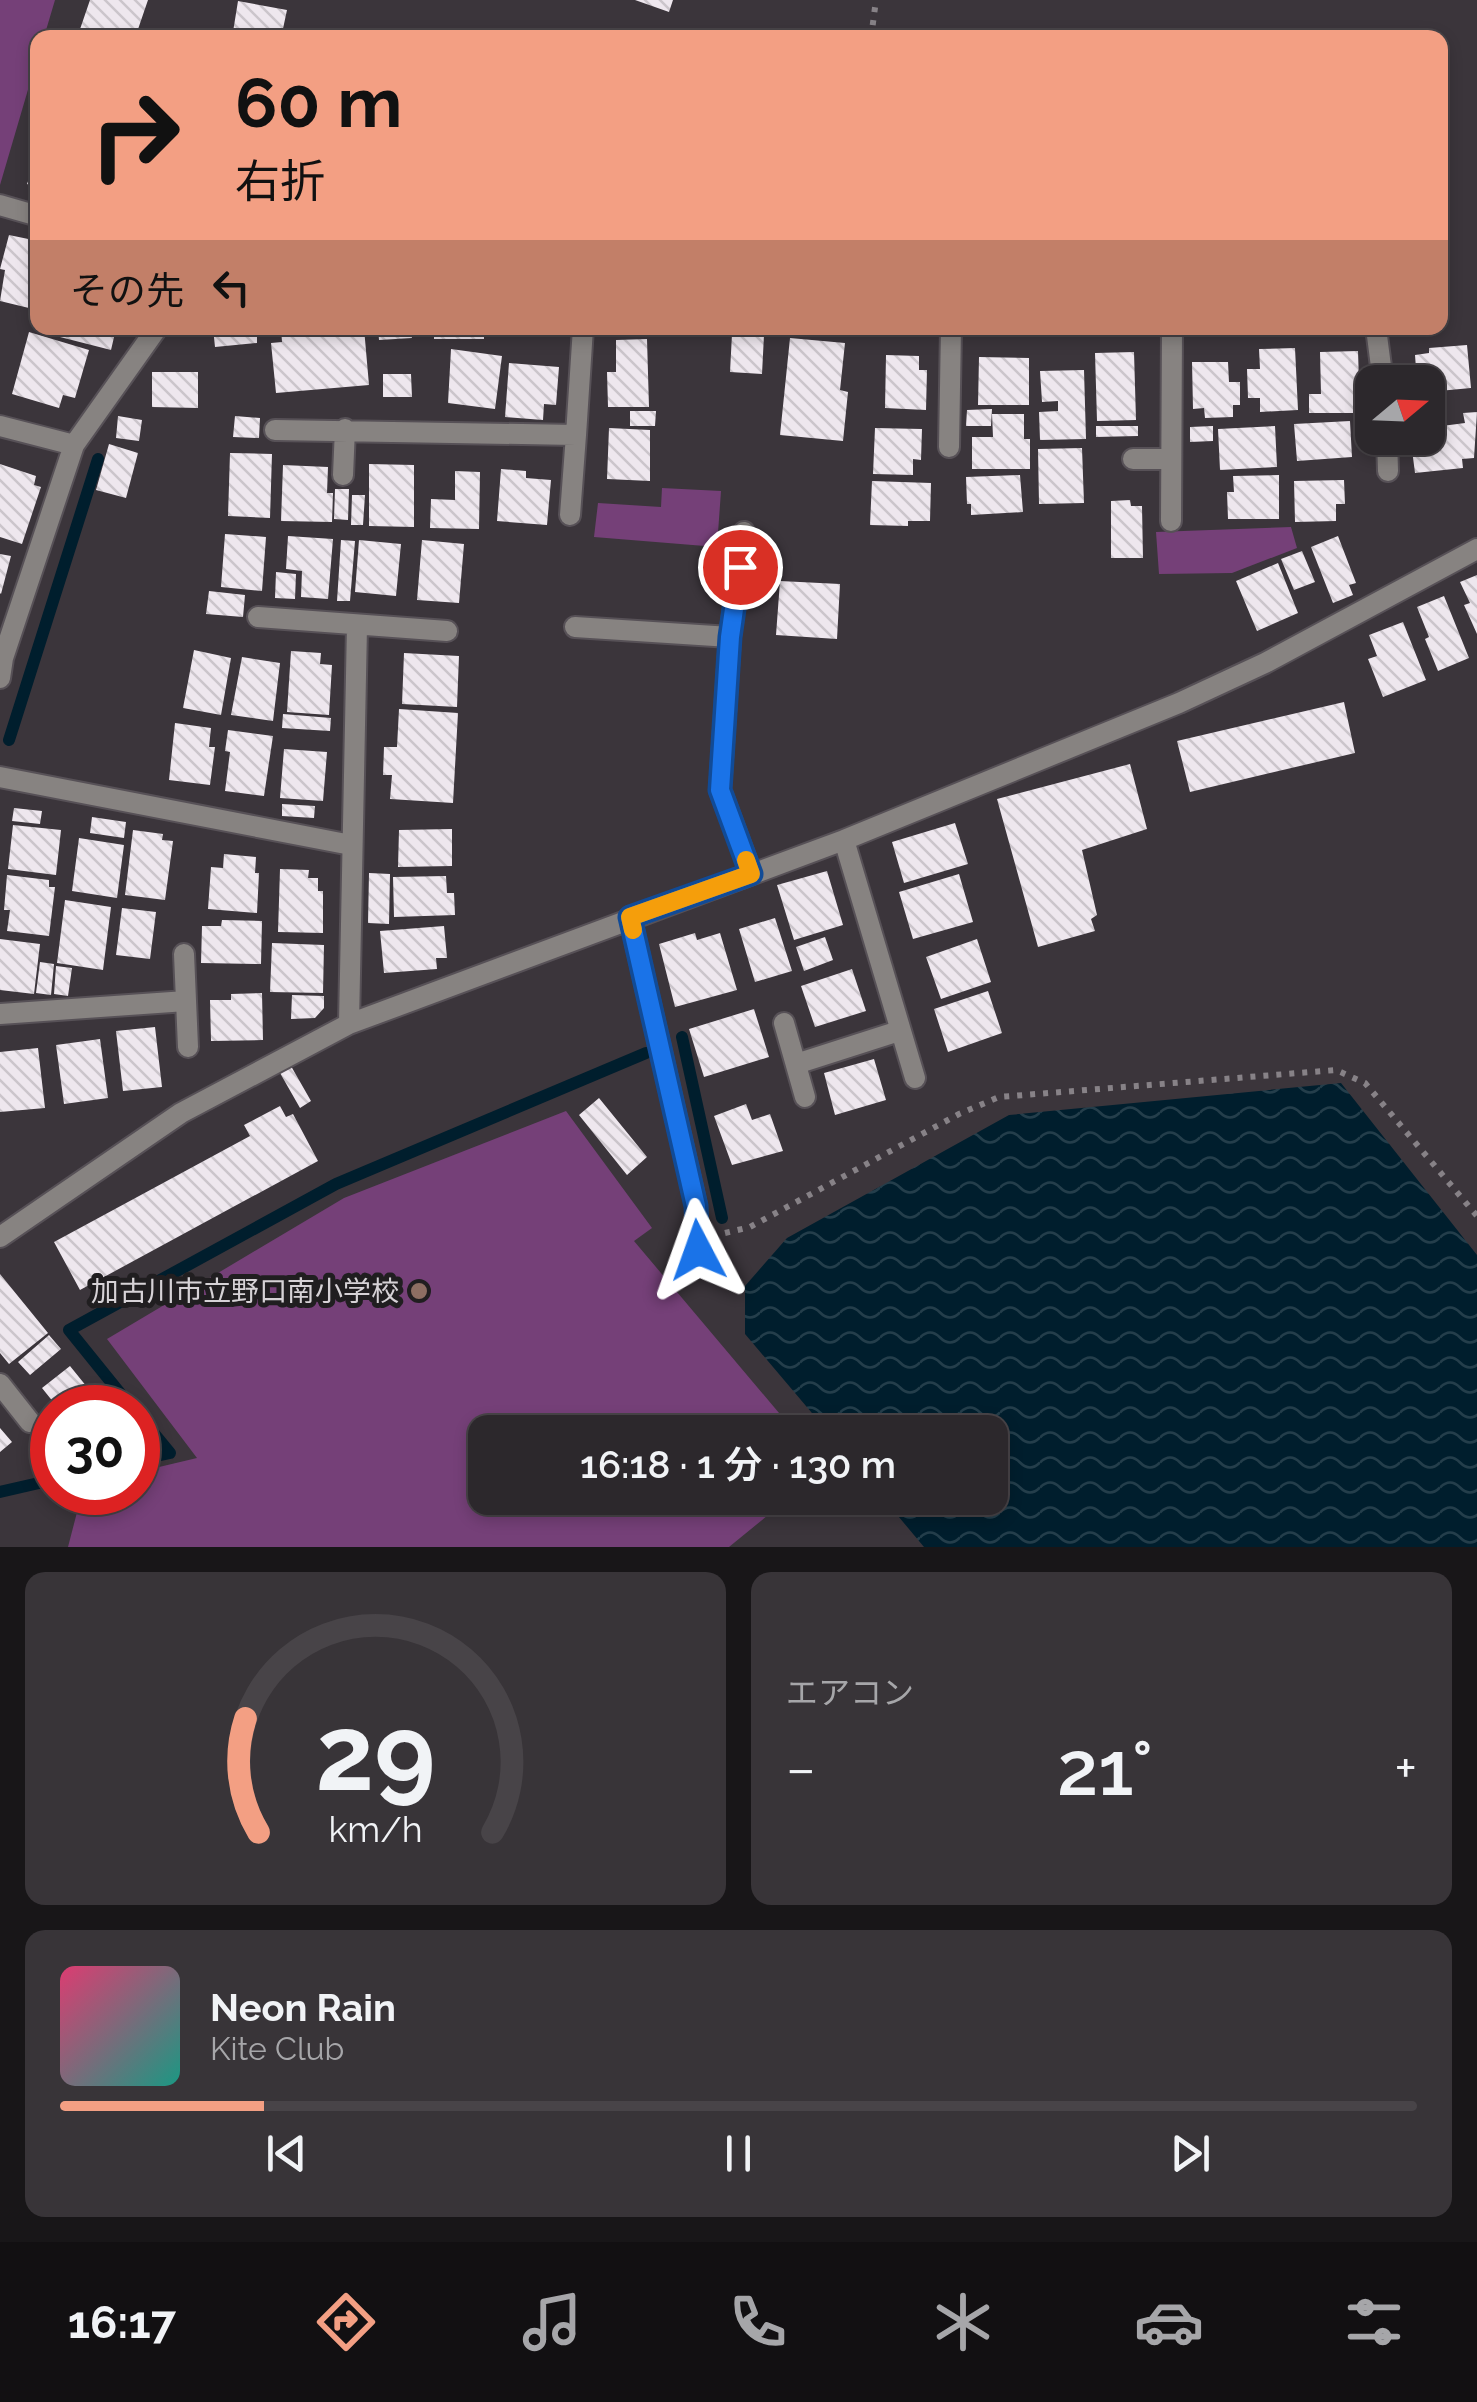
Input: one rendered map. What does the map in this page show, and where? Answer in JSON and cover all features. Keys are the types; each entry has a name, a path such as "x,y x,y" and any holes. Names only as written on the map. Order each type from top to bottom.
{"street":[{"path":"0,205 30,214"},
{"path":"1,664 74,445 152,335"},
{"path":"570,515 583,335"},
{"path":"949,447 951,335"},
{"path":"1171,520 1172,335"},
{"path":"1377,335 1381,365"},
{"path":"0,426 74,445"},
{"path":"275,430 576,435"},
{"path":"344,476 346,430"},
{"path":"1388,455 1388,471"},
{"path":"1133,459 1171,459"},
{"path":"744,532 730,637 720,790 751,874"},
{"path":"0,1237 182,1112 349,1024 844,840 1230,679 1477,548"},
{"path":"258,618 447,631"},
{"path":"349,1024 357,626"},
{"path":"574,627 730,637"},
{"path":"0,776 351,845"},
{"path":"844,840 915,1078"},
{"path":"630,917 696,1206 698,1250 683,1272"},
{"path":"184,954 188,1047"},
{"path":"0,1014 186,1000"},
{"path":"784,1023 806,1096"},
{"path":"796,1064 899,1031"},
{"path":"0,1384 30,1422"}],"path":[{"path":"871,30 876,0"},
{"path":"698,1231 727,1234 750,1227 998,1096 1336,1070 1365,1084 1477,1216"}],"shaded area":[{"path":"0,0 55,0 46,30 30,30 30,83 0,185"},
{"path":"662,488 721,491 717,547 594,537 598,503 661,507"},
{"path":"1291,527 1297,548 1232,573 1159,574 1156,532"},
{"name":"加古川市立野口南小学校","path":"566,1111 652,1228 634,1241 781,1415 468,1415 468,1515 768,1515 729,1547 68,1547 76,1515 160,1515 160,1467 197,1458 160,1409 160,1385 142,1385 107,1339 344,1198"}],"water":[{"path":"1341,1083 1477,1255 1477,1547 924,1547 897,1515 1008,1515 1008,1415 814,1415 745,1334 745,1286 787,1238 1009,1115"}],"building":[{"path":"90,0 148,0 138,30 80,30"},
{"path":"635,0 673,0 669,12"},
{"path":"238,1 287,10 283,30 233,30"},
{"path":"9,235 30,239 30,308 0,301 5,270 0,269"},
{"path":"29,332 89,350 75,398 63,395 59,408 12,394"},
{"path":"60,335 115,335 111,350"},
{"path":"214,335 267,335 257,336 257,343 215,347"},
{"path":"282,335 365,335 369,385 276,393 271,343 282,342"},
{"path":"379,335 412,335 412,338 379,340"},
{"path":"434,335 484,335 484,339 434,339"},
{"path":"732,335 764,335 762,374 730,372"},
{"path":"790,338 845,343 840,390 848,392 843,441 780,435"},
{"path":"647,339 649,407 608,407 607,372 616,372 616,340"},
{"path":"1467,345 1471,388 1445,390 1445,365 1416,365 1415,355 1429,353 1429,348"},
{"path":"1295,348 1298,410 1260,412 1260,398 1248,398 1247,369 1260,369 1259,349"},
{"path":"451,349 502,356 495,409 448,403"},
{"path":"1358,351 1355,413 1309,413 1309,394 1321,394 1320,352"},
{"path":"1134,352 1136,420 1097,421 1095,353"},
{"path":"886,355 919,356 919,370 927,370 926,410 885,408"},
{"path":"979,357 1029,358 1029,405 978,405"},
{"path":"1192,362 1228,362 1229,382 1240,382 1240,405 1233,405 1233,417 1205,418 1204,408 1193,409"},
{"path":"509,363 559,367 556,405 544,404 543,420 505,417"},
{"path":"1084,370 1086,439 1040,440 1039,412 1058,411 1058,401 1042,402 1040,371"},
{"path":"152,372 198,372 198,408 152,407"},
{"path":"383,374 411,374 412,397 383,397"},
{"path":"992,409 991,426 966,426 967,410"},
{"path":"630,411 656,411 655,426 630,426"},
{"path":"1477,412 1474,458 1462,459 1463,468 1415,473 1413,455 1445,455 1445,426 1465,423 1463,413"},
{"path":"992,414 1024,414 1024,439 1030,439 1030,469 972,469 972,437 993,437"},
{"path":"118,416 142,420 139,441 116,438"},
{"path":"235,416 260,418 259,438 233,437"},
{"path":"1350,421 1352,457 1297,461 1294,424"},
{"path":"1096,426 1138,426 1138,436 1096,437"},
{"path":"1213,426 1213,441 1190,442 1190,427"},
{"path":"1275,426 1277,467 1220,470 1218,429"},
{"path":"609,428 650,430 650,481 607,479"},
{"path":"875,428 922,429 921,460 913,459 913,475 873,474"},
{"path":"109,444 138,453 126,498 96,490"},
{"path":"1082,448 1084,503 1039,504 1038,449"},
{"path":"230,453 272,454 270,518 228,516"},
{"path":"0,464 36,476 34,485 41,487 22,544 0,537"},
{"path":"369,464 414,465 414,527 369,526"},
{"path":"283,465 328,467 327,493 333,493 332,522 281,521"},
{"path":"501,469 526,471 526,478 551,480 547,525 497,521"},
{"path":"455,471 480,472 479,529 430,528 431,499 455,500"},
{"path":"1020,475 1023,512 971,515 966,477"},
{"path":"1279,475 1279,519 1228,519 1227,492 1234,492 1233,476"},
{"path":"1344,480 1345,504 1336,504 1336,521 1295,522 1294,481"},
{"path":"872,481 931,483 930,521 908,521 908,526 870,525"},
{"path":"335,489 349,489 348,520 334,519"},
{"path":"352,495 365,495 363,525 351,525"},
{"path":"1130,500 1131,506 1142,506 1143,558 1111,558 1111,501"},
{"path":"225,534 266,537 262,591 221,587"},
{"path":"288,536 333,539 328,599 301,597 302,571 286,569"},
{"path":"1338,536 1356,583 1349,585 1353,595 1333,603 1311,547"},
{"path":"341,540 355,541 350,601 337,601"},
{"path":"359,540 401,544 396,596 355,592"},
{"path":"422,540 464,544 459,603 417,600"},
{"path":"1302,551 1315,582 1294,590 1281,559"},
{"path":"0,554 11,556 1,594 0,593"},
{"path":"1278,563 1298,613 1257,631 1236,581"},
{"path":"276,572 296,574 295,599 275,598"},
{"path":"1477,575 1477,634 1464,605 1470,603 1460,582"},
{"path":"780,581 840,584 837,639 776,635"},
{"path":"209,591 245,595 243,617 206,614"},
{"path":"1444,596 1469,658 1438,671 1417,607"},
{"path":"1403,622 1426,680 1383,697 1368,659 1377,656 1369,635"},
{"path":"194,650 231,658 221,715 183,708"},
{"path":"291,651 321,653 320,664 332,665 329,715 287,712"},
{"path":"404,653 459,656 457,707 402,704"},
{"path":"242,657 280,663 273,721 231,715"},
{"path":"1344,702 1355,753 1190,792 1177,741"},
{"path":"399,709 458,713 453,803 390,799 392,775 383,775 384,747 397,747"},
{"path":"283,714 331,718 330,731 282,728"},
{"path":"175,723 211,728 209,747 215,747 210,785 169,780"},
{"path":"228,730 273,736 264,796 225,791 230,752 225,751"},
{"path":"284,749 327,752 323,801 280,798"},
{"path":"1130,764 1147,829 1082,850 1097,915 1091,919 1095,931 1038,947 997,799"},
{"path":"282,804 315,806 314,818 282,816"},
{"path":"14,808 42,811 40,824 12,821"},
{"path":"92,817 126,822 124,838 90,833"},
{"path":"955,823 968,864 904,883 892,842"},
{"path":"13,825 61,830 56,875 8,869"},
{"path":"452,829 452,866 398,867 399,830"},
{"path":"133,830 163,834 162,840 173,841 165,900 125,895"},
{"path":"79,838 124,845 117,898 72,891"},
{"path":"224,854 256,857 257,913 208,909 211,867 223,868"},
{"path":"280,869 309,870 308,878 318,878 318,891 323,891 323,933 278,932"},
{"path":"827,871 843,925 794,940 777,885"},
{"path":"369,873 390,874 389,924 368,923"},
{"path":"959,874 973,922 913,939 899,892"},
{"path":"7,875 49,880 49,887 55,887 49,936 7,931"},
{"path":"446,876 447,893 454,893 455,915 394,917 393,877"},
{"path":"65,900 111,907 103,970 57,963"},
{"path":"122,908 156,912 150,959 116,955"},
{"path":"775,918 792,971 755,982 739,929"},
{"path":"222,920 262,921 261,964 201,963 202,926 221,926"},
{"path":"444,926 447,958 436,958 437,969 384,973 380,931"},
{"path":"695,933 697,940 720,933 737,990 675,1007 659,944"},
{"path":"825,937 833,960 804,971 796,947"},
{"path":"0,939 40,944 34,994 0,990"},
{"path":"977,939 991,982 941,999 926,957"},
{"path":"272,943 324,945 323,993 270,992"},
{"path":"40,962 54,964 51,995 36,993"},
{"path":"56,966 72,968 68,996 54,994"},
{"path":"852,969 866,1011 815,1027 801,986"},
{"path":"988,991 1002,1033 948,1052 934,1009"},
{"path":"262,993 263,1040 211,1041 210,1000 231,1000 231,994"},
{"path":"292,995 324,996 324,1008 315,1018 291,1019"},
{"path":"754,1009 769,1057 704,1077 689,1029"},
{"path":"155,1027 162,1087 123,1091 116,1031"},
{"path":"100,1039 108,1098 64,1104 56,1045"},
{"path":"38,1048 45,1108 0,1112 0,1052"},
{"path":"874,1059 886,1100 835,1115 824,1073"},
{"path":"291,1066 311,1101 300,1108 280,1073"},
{"path":"599,1098 647,1157 627,1175 579,1115"},
{"path":"746,1104 752,1120 770,1114 783,1151 732,1165 714,1116"},
{"path":"280,1106 286,1117 293,1114 318,1161 80,1290 54,1242 250,1136 244,1125"},
{"path":"0,1274 48,1333 9,1364 0,1353"},
{"path":"49,1335 61,1349 30,1375 18,1362"},
{"path":"70,1366 85,1385 46,1385"},
{"path":"0,1428 12,1442 0,1452"}],"waterway":[{"path":"9,740 98,459"},
{"path":"682,1037 722,1218"},
{"path":"113,1385 69,1330 336,1184 646,1053"},
{"path":"160,1441 170,1453 160,1455"},
{"path":"0,1492 30,1485"}],"slow traffic":[{"path":"633,930 630,917 751,874 746,860"}],"place":[{"name":"加古川市立野口南小学校","path":"419,1291"}],"route":[{"path":"698,1250 696,1206 630,917 751,874 720,790 730,637 740,567"}]}
